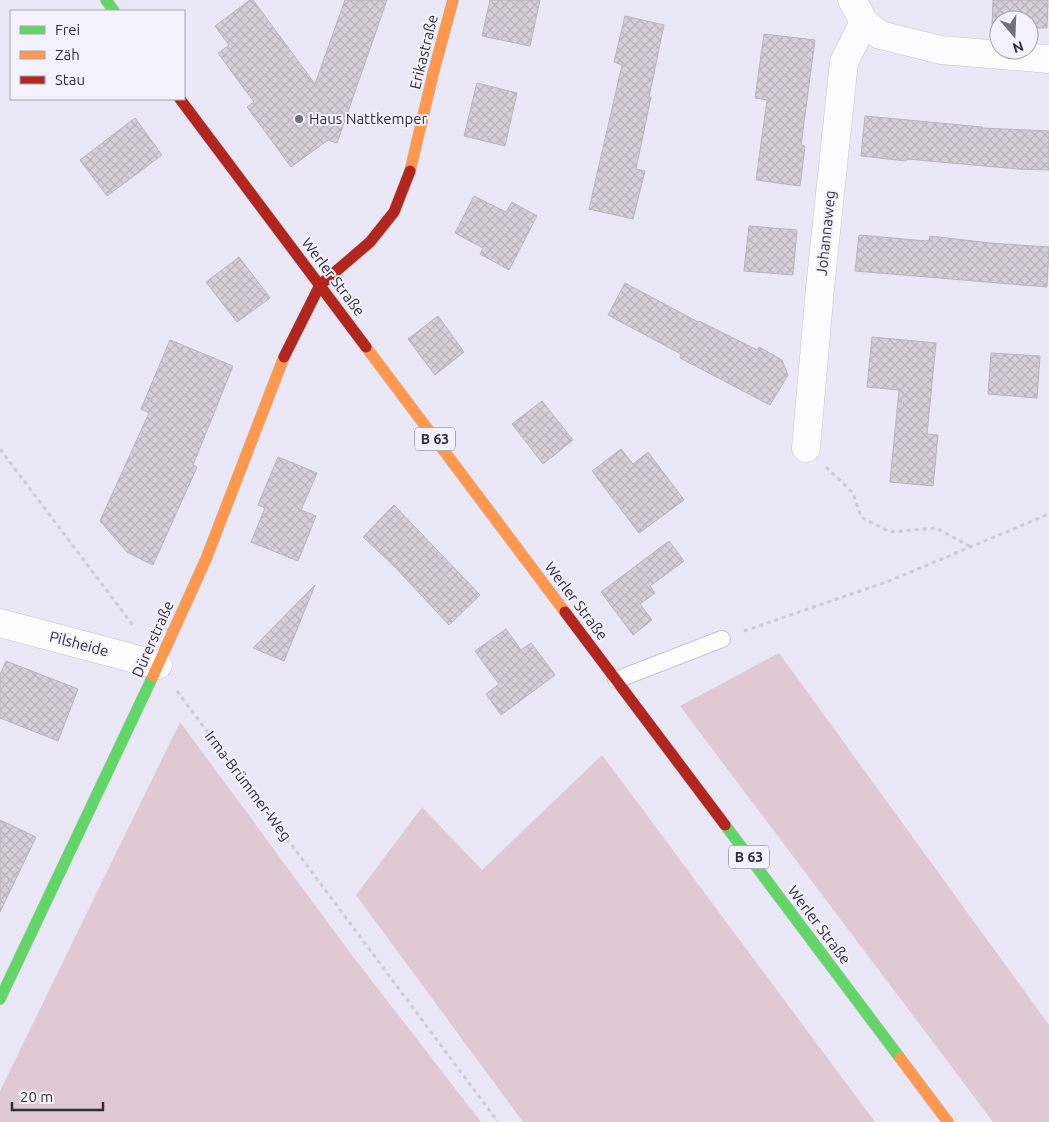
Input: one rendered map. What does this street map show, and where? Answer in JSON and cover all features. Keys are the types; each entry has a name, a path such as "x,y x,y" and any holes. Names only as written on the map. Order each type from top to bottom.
{"main road":[{"name":"Erikastraße","path":"320,285 370,242 394,212 410,177 433,74 453,0"},
{"name":"Werler Straße","path":"181,100 948,1122"},
{"name":"Dürerstraße","path":"0,999 206,559 279,366 320,285"}],"street":[{"path":"858,11 880,35 941,50 1049,60"},
{"name":"Johannaweg","path":"806,448 818,308 844,62 858,11"},
{"name":"Pilsheide","path":"0,624 158,665"}],"lane":[{"path":"616,680 722,639"}],"path":[{"name":"Irma-Brümmer-Weg","path":"0,448 134,625 158,665 498,1122"},
{"path":"806,448 853,493 861,517 890,532 936,528 971,547"},
{"path":"722,639 888,580 1049,514"}],"shaded area":[{"path":"779,653 1049,1025 1049,1122 993,1122 680,706"},
{"path":"180,722 351,954 481,1122 0,1122 0,1091"},
{"path":"602,755 875,1122 523,1122 356,895 422,807 482,870"}],"building":[{"path":"250,0 253,0 315,84 345,0 387,0 337,143 328,140 291,167 247,107 254,102 218,53 229,45 215,26"},
{"path":"490,0 540,0 530,46 482,36"},
{"path":"993,0 1048,0 1047,28 1039,28 1039,10 993,10"},
{"path":"625,16 664,25 636,169 645,171 633,219 589,209 622,65 614,62"},
{"path":"764,34 815,40 801,145 805,146 800,186 756,180 767,100 755,98"},
{"path":"477,83 517,93 505,146 464,136"},
{"path":"865,116 982,128 1049,131 1049,170 907,159 906,161 861,156"},
{"path":"135,118 162,155 107,196 80,160"},
{"path":"474,196 506,212 512,202 537,216 509,270 480,254 483,248 455,233"},
{"path":"749,226 797,230 793,275 744,271"},
{"path":"859,235 926,241 929,240 930,236 1049,247 1047,287 855,271"},
{"path":"239,257 270,298 237,322 206,282"},
{"path":"625,283 698,322 757,350 759,347 782,360 788,375 770,405 680,358 681,354 608,315"},
{"path":"438,316 464,352 435,375 408,339"},
{"path":"872,337 936,343 927,434 938,435 933,486 890,482 899,390 867,387"},
{"path":"170,340 233,366 193,465 197,467 153,565 127,552 100,521 149,413 141,409"},
{"path":"991,353 1040,356 1037,398 988,394"},
{"path":"542,401 573,440 543,464 512,424"},
{"path":"621,449 633,464 648,452 684,500 639,533 592,471"},
{"path":"278,457 317,473 301,510 316,516 298,561 251,542 265,508 258,505"},
{"path":"394,505 480,595 449,625 394,566 363,537"},
{"path":"669,541 684,561 650,586 655,593 640,604 652,620 633,635 601,592"},
{"path":"315,585 284,661 253,648"},
{"path":"506,629 521,650 531,643 555,675 501,715 486,694 499,684 475,651"},
{"path":"6,661 78,689 58,741 0,718 0,675"},
{"path":"0,820 36,837 0,912"}],"traffic: fast":[{"path":"106,0 113,10"},
{"path":"0,999 153,676"},
{"path":"725,825 900,1058"}],"traffic: slow":[{"path":"410,171 453,0"},
{"path":"366,347 565,612"},
{"path":"153,676 206,559 284,357"},
{"path":"900,1058 948,1122"}],"traffic: jam":[{"path":"181,100 366,347"},
{"path":"284,357 320,285 370,242 394,212 410,171"},
{"path":"565,612 725,825"}],"place":[{"name":"Haus Nattkemper","path":"299,119"}]}
